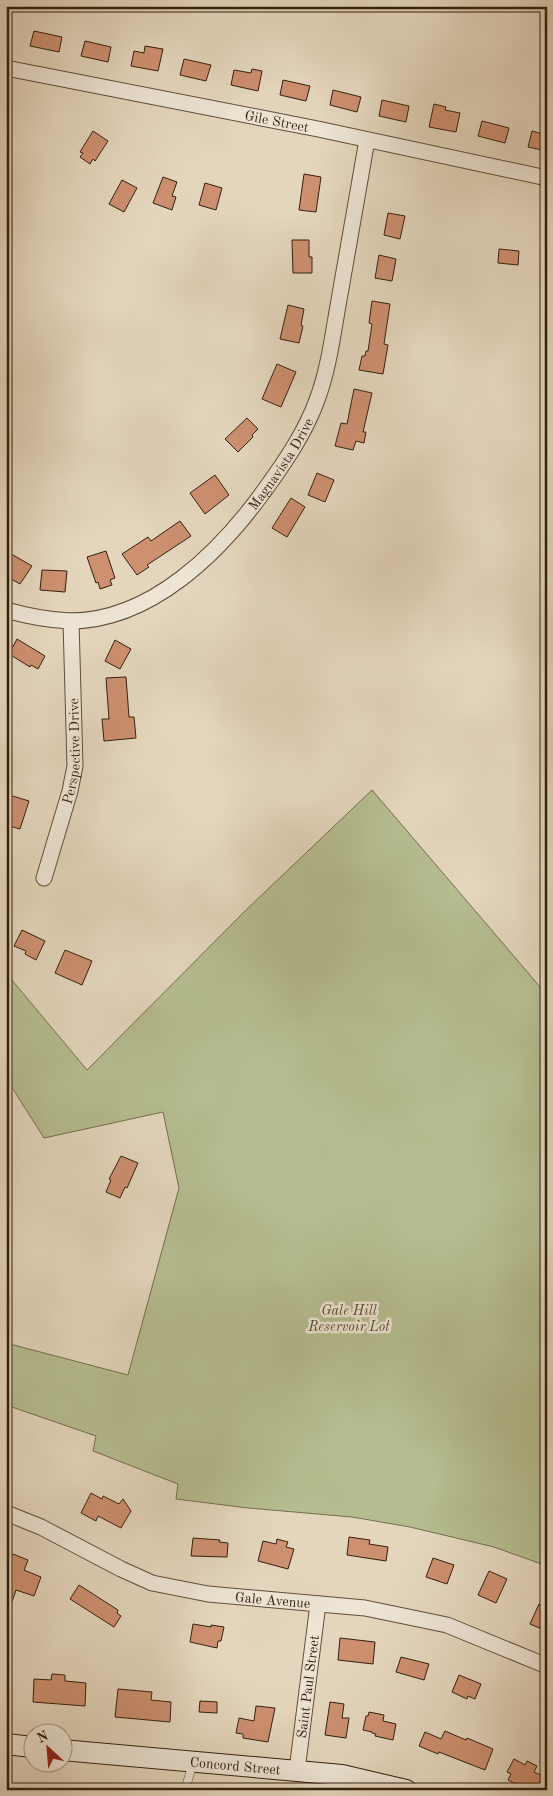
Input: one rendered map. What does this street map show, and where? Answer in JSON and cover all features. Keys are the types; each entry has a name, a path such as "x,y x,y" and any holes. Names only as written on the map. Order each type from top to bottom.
{"main road":[{"path":"6,1744 22,1746"},
{"name":"Concord Street","path":"72,1751 342,1775 406,1790"}],"street":[{"name":"Gile Street","path":"6,68 547,178"},
{"name":"Magnavista Drive","path":"6,610 40,618 71,621 96,618 120,612 154,596 191,571 236,528 275,476 300,437 309,420 324,380 367,140"},
{"name":"Perspective Drive","path":"44,878 70,790 75,766 71,621"},
{"name":"Gale Avenue","path":"6,1513 54,1533 121,1569 152,1583 208,1594 365,1608 447,1625 547,1666"},
{"name":"Saint Paul Street","path":"297,1770 318,1604"}],"lane":[{"path":"185,1790 194,1762"}],"green space":[{"name":"Gale Hill Reservoir Lot","path":"372,790 547,995 547,1566 494,1547 410,1527 352,1517 248,1508 176,1499 178,1484 93,1451 96,1436 6,1405 6,1343 128,1375 179,1188 163,1112 44,1138 6,1078 6,973 87,1070 245,911"}],"building":[{"path":"34,31 62,37 59,52 30,46"},
{"path":"85,41 111,47 108,62 81,56"},
{"path":"145,46 163,49 158,71 131,66 134,51 144,53"},
{"path":"184,59 211,65 206,81 180,75"},
{"path":"252,69 262,71 258,91 231,85 234,70 251,73"},
{"path":"283,80 310,86 306,101 280,95"},
{"path":"333,90 361,97 357,112 330,105"},
{"path":"382,100 409,106 406,122 379,116"},
{"path":"434,104 446,107 445,110 460,113 456,132 429,127"},
{"path":"482,121 509,128 505,143 478,136"},
{"path":"93,131 108,141 95,161 93,159 90,164 80,157 83,153 80,152"},
{"path":"532,131 547,135 547,151 528,147"},
{"path":"304,174 321,177 316,212 299,210"},
{"path":"163,177 177,182 172,196 176,197 172,210 153,203"},
{"path":"122,180 137,188 124,212 109,204"},
{"path":"205,183 222,188 216,210 199,205"},
{"path":"388,213 405,216 400,239 384,235"},
{"path":"292,240 309,240 309,257 312,257 312,273 293,273"},
{"path":"499,249 519,251 518,265 498,263"},
{"path":"379,255 396,259 392,281 375,278"},
{"path":"372,301 390,304 384,344 388,345 383,374 359,370 362,356 365,356 366,351 368,351 372,324 369,323"},
{"path":"288,305 304,309 299,343 280,339"},
{"path":"277,364 296,372 281,407 262,399"},
{"path":"354,389 372,393 363,432 366,432 364,443 356,441 353,450 335,446 341,423 347,424"},
{"path":"247,418 258,429 238,452 225,439"},
{"path":"317,473 334,480 325,502 308,495"},
{"path":"215,475 229,495 205,514 190,493"},
{"path":"291,498 305,507 287,537 272,528"},
{"path":"180,521 191,536 147,565 149,567 137,575 122,554 148,537 151,541"},
{"path":"6,551 32,566 20,584 6,576"},
{"path":"106,551 115,578 110,580 112,585 100,589 87,557"},
{"path":"42,570 67,571 65,592 40,590"},
{"path":"17,639 45,656 38,669 31,665 30,667 9,654"},
{"path":"115,640 131,649 120,669 105,661"},
{"path":"126,677 129,717 134,717 136,738 104,741 102,719 109,719 106,678"},
{"path":"6,794 29,801 20,829 6,825"},
{"path":"22,930 45,941 36,960 25,954 26,951 14,946"},
{"path":"65,950 92,961 82,985 55,973"},
{"path":"121,1156 138,1163 127,1188 125,1187 120,1198 106,1192 111,1180 109,1179"},
{"path":"91,1493 102,1499 103,1496 119,1504 123,1499 131,1511 121,1528 98,1516 96,1521 81,1513"},
{"path":"349,1537 370,1540 369,1544 388,1547 386,1561 347,1555"},
{"path":"193,1538 220,1540 219,1542 228,1543 227,1557 191,1556"},
{"path":"277,1539 288,1542 286,1547 294,1549 288,1569 258,1561 263,1541 276,1544"},
{"path":"13,1554 28,1560 24,1570 41,1577 34,1596 16,1590 8,1614 6,1613 6,1557 11,1559"},
{"path":"433,1558 454,1565 447,1584 426,1577"},
{"path":"489,1571 507,1579 496,1603 478,1595"},
{"path":"79,1585 118,1610 117,1613 121,1616 114,1627 70,1599"},
{"path":"539,1604 547,1608 547,1631 530,1624"},
{"path":"193,1624 224,1627 221,1641 218,1641 217,1648 190,1642"},
{"path":"340,1638 375,1642 373,1664 338,1660"},
{"path":"401,1657 429,1664 424,1680 396,1672"},
{"path":"52,1674 65,1675 65,1681 86,1683 85,1706 33,1702 34,1679 51,1680"},
{"path":"459,1675 481,1684 475,1699 468,1696 467,1699 452,1692"},
{"path":"118,1689 152,1692 151,1700 171,1702 170,1722 115,1717"},
{"path":"200,1701 217,1702 217,1713 199,1712"},
{"path":"330,1702 344,1704 342,1718 349,1718 346,1738 325,1735"},
{"path":"256,1706 275,1708 268,1742 243,1738 243,1734 236,1733 239,1718 254,1721"},
{"path":"369,1712 384,1715 383,1721 396,1724 393,1740 375,1736 376,1734 372,1732 363,1730 366,1716 368,1716"},
{"path":"445,1731 493,1749 485,1770 419,1746 425,1732 441,1739"},
{"path":"514,1759 525,1765 527,1761 537,1766 534,1772 547,1778 545,1790 513,1790 516,1784 508,1780 511,1774 507,1772"}]}
